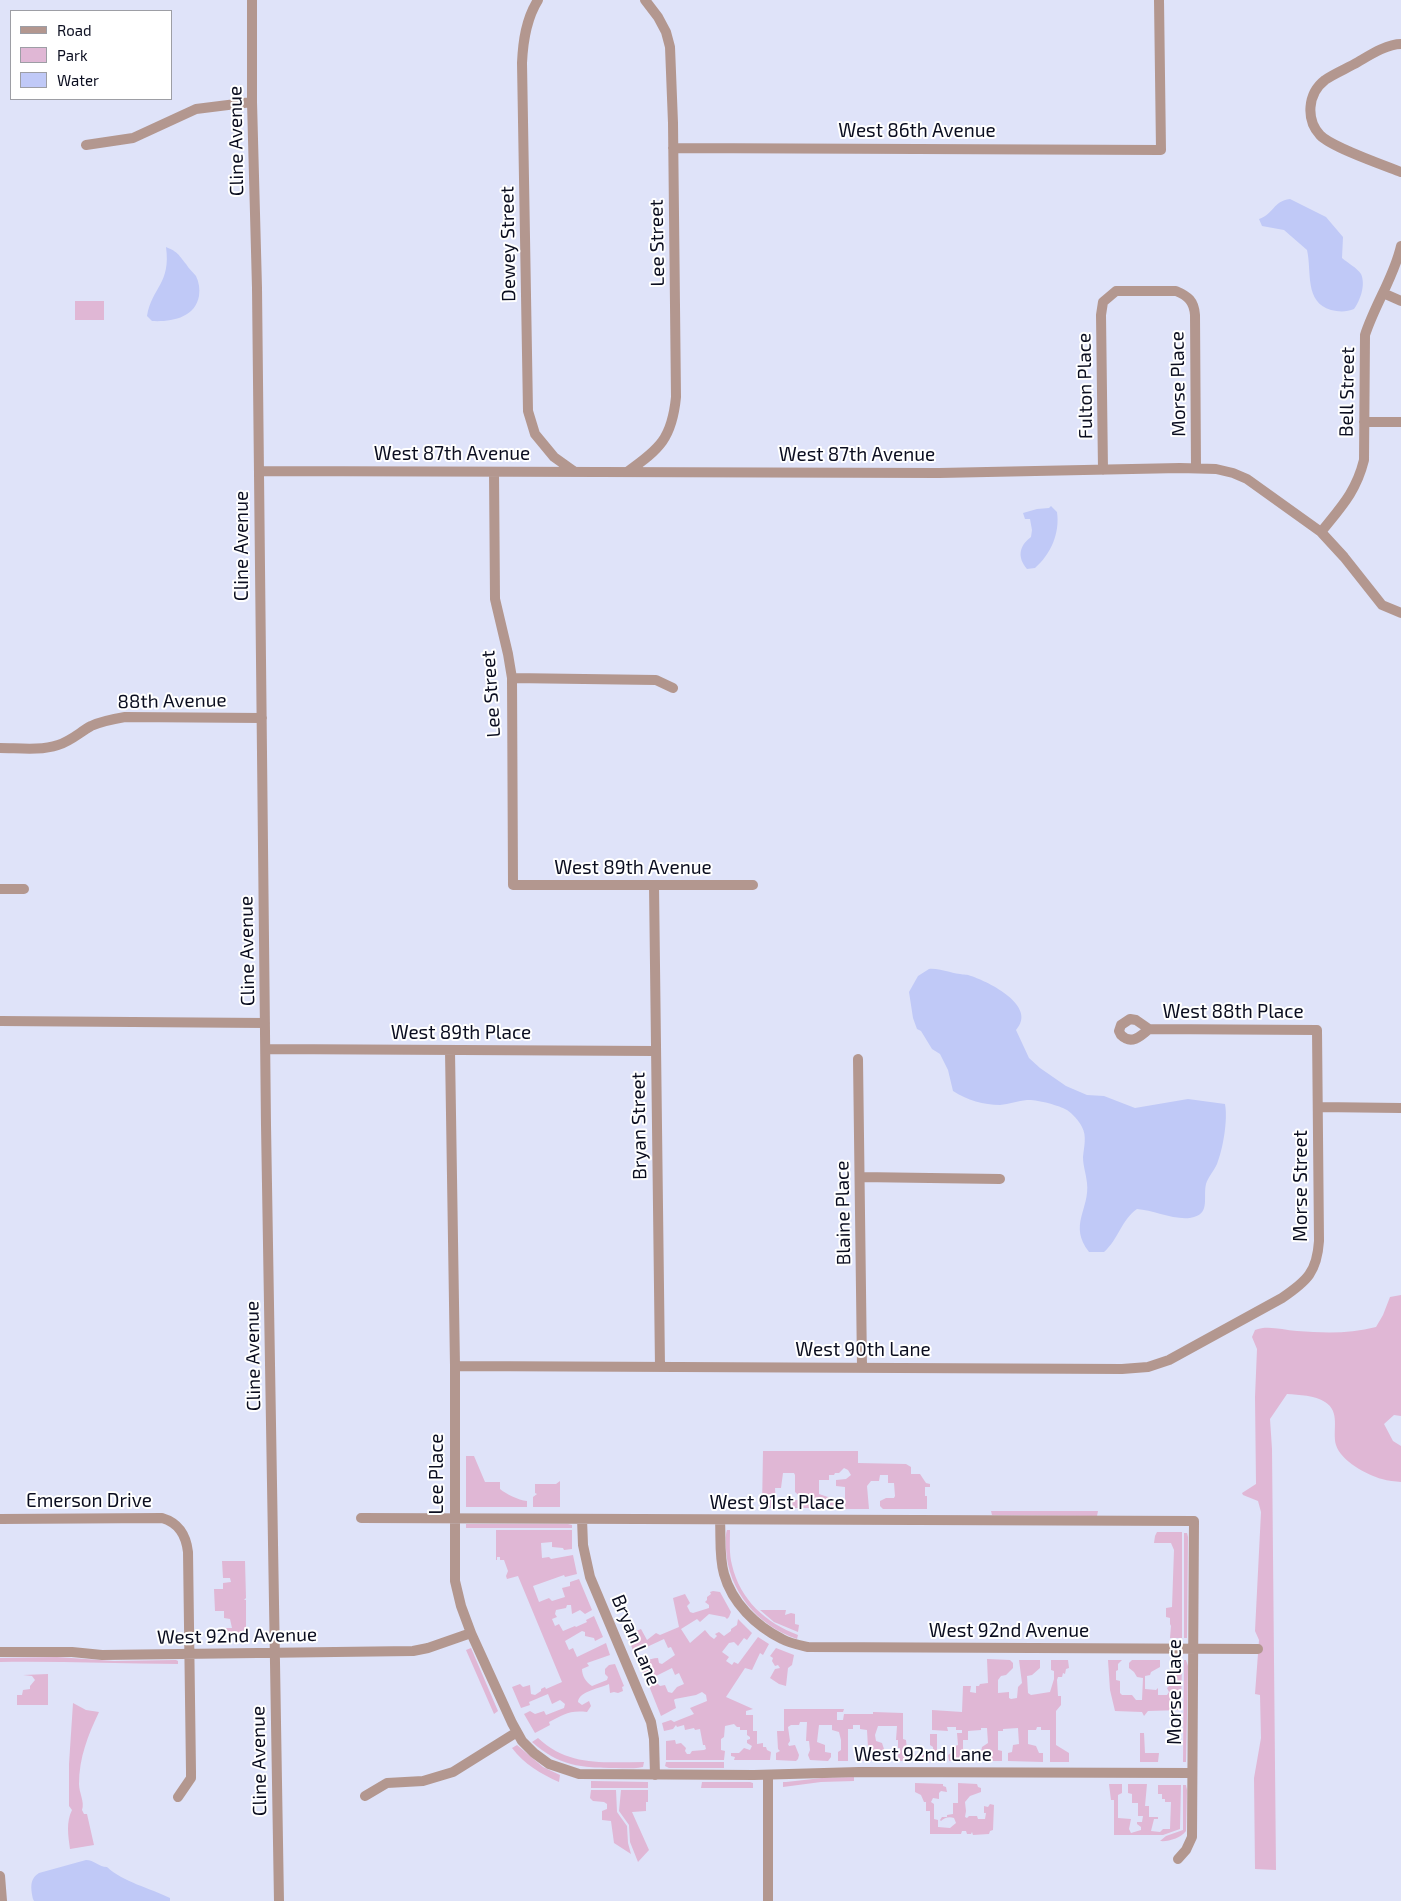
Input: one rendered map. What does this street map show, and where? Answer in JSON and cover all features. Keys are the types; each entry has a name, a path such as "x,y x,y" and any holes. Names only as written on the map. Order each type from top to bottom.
{"street":[{"name":"Cline Avenue","path":"252,0 265,1023 279,1901"},
{"name":"Dewey Street","path":"538,0 526,28 522,62 528,411 535,434 554,457 575,472"},
{"name":"Lee Street","path":"627,472 645,460 664,440 671,427 676,397 670,47 666,32 658,17 645,0"},
{"name":"West 86th Avenue","path":"673,148 1161,150 1159,0"},
{"path":"1401,44 1373,53 1324,81 1315,91 1312,100 1312,121 1315,129 1327,141 1401,172"},
{"path":"86,145 132,138 196,109 252,102"},
{"name":"Bell Street","path":"1321,532 1352,494 1360,476 1364,460 1365,334 1371,315 1394,268 1401,246"},
{"name":"Fulton Place","path":"1103,470 1101,315 1103,302 1116,291 1176,291 1192,300"},
{"path":"1383,293 1401,301"},
{"name":"Morse Place","path":"1192,300 1195,313 1196,468"},
{"path":"1364,422 1401,422"},
{"name":"West 87th Avenue","path":"259,471 948,473 1216,469 1247,479 1321,532 1382,605 1401,613"},
{"name":"Lee Street","path":"494,472 495,599 512,678 513,884"},
{"path":"512,678 656,680 673,688"},
{"name":"88th Avenue","path":"0,748 30,748 56,745 72,739 91,726 110,719 262,718"},
{"name":"West 89th Avenue","path":"513,884 753,886"},
{"name":"Bryan Street","path":"654,885 660,1366"},
{"path":"0,889 24,889"},
{"path":"0,1021 265,1023"},
{"name":"West 88th Place","path":"1149,1030 1317,1030"},
{"name":"Morse Street","path":"1257,1312 1298,1287 1312,1272 1317,1262 1320,1241 1317,1030"},
{"name":"West 89th Place","path":"266,1049 655,1051"},
{"name":"Lee Place","path":"450,1051 455,1366 455,1580 461,1606 471,1633 517,1732 522,1741 534,1753 549,1764 579,1774 654,1775"},
{"name":"Blaine Place","path":"858,1059 862,1367"},
{"path":"1318,1107 1401,1108"},
{"path":"860,1177 1000,1179"},
{"name":"West 90th Lane","path":"455,1366 1122,1369 1148,1366 1169,1360 1257,1312"},
{"name":"Emerson Drive","path":"0,1520 149,1517 162,1518 177,1525 183,1534 188,1552 189,1654"},
{"name":"West 91st Place","path":"361,1518 1194,1521"},
{"name":"Bryan Lane","path":"582,1519 582,1545 590,1577 651,1722 654,1738 654,1775"},
{"name":"West 92nd Avenue","path":"720,1520 724,1574 733,1594 744,1610 764,1628 783,1640 808,1647 1258,1649"},
{"name":"Morse Place","path":"1178,1860 1186,1850 1192,1837 1194,1521"},
{"name":"West 92nd Avenue","path":"0,1652 72,1652 102,1655 413,1651 428,1648 471,1633"},
{"path":"178,1797 191,1778 189,1654"},
{"path":"364,1796 387,1783 423,1781 453,1772 517,1732"},
{"name":"West 92nd Lane","path":"654,1775 768,1775 859,1772 1192,1774"},
{"path":"768,1775 768,1901"},
{"path":"0,1876 2,1901"}],"green space":[{"path":"75,301 104,301 104,320 75,320"},
{"path":"1401,1295 1401,1416 1394,1415 1384,1424 1393,1441 1401,1446 1401,1482 1384,1480 1369,1474 1349,1462 1343,1456 1336,1445 1333,1411 1330,1406 1317,1398 1287,1394 1270,1419 1272,1449 1276,1870 1255,1869 1254,1778 1261,1738 1260,1695 1255,1694 1259,1640 1255,1631 1261,1512 1258,1501 1242,1493 1256,1484 1255,1397 1257,1349 1252,1337 1255,1330 1265,1328 1346,1332 1376,1327 1390,1297"},
{"path":"763,1451 858,1451 858,1463 906,1464 911,1467 911,1474 920,1474 926,1483 930,1484 930,1487 925,1487 927,1509 883,1509 880,1506 880,1501 886,1498 894,1498 895,1496 894,1483 888,1483 888,1475 880,1475 879,1481 871,1481 867,1486 869,1509 845,1509 845,1487 836,1486 836,1480 846,1479 851,1475 844,1468 839,1473 829,1475 829,1480 819,1480 819,1494 834,1499 834,1508 788,1508 788,1501 803,1499 795,1492 794,1473 783,1473 781,1488 775,1488 776,1504 781,1508 762,1508"},
{"path":"466,1456 474,1456 485,1482 500,1482 500,1489 505,1493 527,1501 527,1507 466,1507"},
{"path":"560,1481 560,1507 533,1507 533,1497 537,1494 535,1493 535,1484 556,1484"},
{"path":"991,1511 1098,1511 1097,1516 992,1515"},
{"path":"466,1524 568,1524 572,1525 572,1528 466,1528"},
{"path":"496,1530 572,1530 572,1549 564,1550 563,1548 552,1547 552,1542 541,1543 542,1558 549,1557 551,1559 573,1555 577,1574 565,1577 564,1575 533,1586 539,1602 549,1598 552,1601 565,1597 562,1588 570,1586 570,1582 579,1579 592,1610 585,1614 580,1610 572,1614 571,1605 567,1605 566,1608 556,1610 555,1614 557,1617 552,1619 555,1626 559,1624 563,1631 587,1622 586,1620 594,1616 603,1637 595,1641 594,1638 585,1636 585,1632 582,1631 565,1641 569,1650 573,1648 577,1657 606,1643 610,1655 587,1663 589,1666 582,1669 586,1681 592,1686 607,1680 608,1677 605,1674 605,1669 609,1665 615,1664 624,1686 622,1687 623,1691 618,1693 610,1693 609,1684 582,1695 578,1702 582,1705 589,1701 591,1706 587,1712 566,1714 549,1722 550,1725 535,1733 524,1714 530,1711 535,1714 544,1711 546,1715 564,1708 565,1704 560,1700 552,1704 548,1694 529,1702 530,1705 521,1708 512,1687 520,1684 523,1687 530,1685 531,1694 535,1695 545,1687 546,1689 562,1682 518,1576 507,1579 508,1571 504,1560 500,1560 500,1557 497,1557 496,1560"},
{"path":"727,1530 730,1530 732,1565 741,1589 756,1609 775,1624 798,1635 797,1639 783,1633 758,1616 739,1593 732,1579 728,1564 726,1549"},
{"path":"1157,1532 1182,1532 1182,1638 1170,1638 1170,1618 1166,1617 1166,1608 1172,1607 1174,1550 1171,1543 1154,1543"},
{"path":"1184,1533 1187,1533 1188,1537 1187,1638 1184,1638"},
{"path":"222,1561 245,1561 246,1598 244,1600 246,1600 246,1635 226,1635 226,1628 232,1628 230,1619 224,1618 224,1611 215,1611 214,1589 223,1589 223,1583 231,1582 230,1578 223,1578"},
{"path":"710,1592 720,1592 731,1612 729,1617 727,1619 709,1614 700,1622 697,1619 681,1629 690,1643 705,1630 714,1639 717,1636 715,1634 719,1632 724,1636 731,1631 737,1625 738,1619 752,1633 747,1640 744,1638 738,1646 734,1642 729,1643 722,1652 729,1657 726,1661 732,1665 734,1662 738,1664 758,1637 769,1644 763,1655 760,1653 752,1670 745,1668 726,1697 753,1709 746,1711 746,1715 753,1715 753,1731 757,1731 757,1744 763,1743 763,1747 766,1747 771,1752 770,1760 734,1760 735,1757 731,1756 731,1753 739,1753 744,1748 750,1750 752,1746 747,1743 750,1737 747,1735 747,1730 740,1730 740,1727 734,1724 725,1726 724,1737 721,1739 721,1750 725,1751 724,1760 666,1760 666,1741 675,1740 676,1744 681,1743 686,1748 687,1754 690,1754 692,1751 706,1749 705,1745 703,1745 700,1729 685,1730 684,1725 677,1727 676,1725 673,1729 664,1731 662,1723 671,1720 674,1722 694,1714 690,1708 707,1701 706,1695 702,1692 675,1699 676,1708 661,1716 649,1686 657,1683 660,1686 665,1685 668,1692 672,1693 677,1687 684,1684 679,1673 675,1675 672,1668 646,1681 639,1663 643,1660 658,1658 659,1663 662,1664 675,1655 671,1647 668,1648 664,1639 634,1653 627,1635 629,1631 641,1629 647,1640 656,1633 660,1635 679,1627 673,1598 685,1594 690,1603 687,1606 690,1612 693,1613 709,1608 709,1605 705,1602 711,1594"},
{"path":"760,1610 786,1610 785,1615 795,1614 795,1624 799,1625 798,1632 774,1622"},
{"path":"471,1648 498,1711 494,1714 466,1650"},
{"path":"776,1648 794,1655 792,1665 788,1668 786,1686 770,1678 775,1669 780,1668 778,1665 775,1666 772,1661 773,1658 770,1656"},
{"path":"57,1657 114,1661 176,1660 178,1664 0,1662 0,1658"},
{"path":"987,1659 1010,1660 1013,1663 1013,1668 998,1680 998,1693 1009,1692 1009,1698 1011,1699 1017,1698 1018,1687 1022,1683 1019,1660 1040,1660 1040,1668 1032,1675 1027,1676 1028,1693 1031,1695 1050,1692 1054,1679 1054,1671 1051,1670 1051,1660 1068,1660 1069,1668 1057,1680 1058,1696 1061,1696 1061,1705 1056,1711 1056,1745 1069,1753 1069,1762 1050,1762 1050,1730 1041,1730 1041,1727 1037,1727 1036,1730 1028,1730 1028,1744 1036,1746 1039,1753 1043,1753 1043,1762 1008,1761 1008,1753 1012,1752 1013,1745 1019,1744 1018,1728 998,1731 998,1750 1002,1751 1002,1761 977,1761 977,1753 981,1752 982,1747 988,1743 987,1728 981,1728 981,1730 968,1731 968,1740 963,1740 963,1749 966,1749 965,1761 949,1761 948,1755 951,1753 952,1747 958,1745 957,1733 962,1733 962,1730 956,1730 956,1727 947,1727 948,1731 932,1730 932,1710 962,1712 963,1686 971,1686 970,1692 976,1693 976,1686 988,1683"},
{"path":"1108,1660 1122,1660 1118,1664 1118,1670 1116,1671 1116,1680 1120,1681 1120,1693 1122,1695 1132,1695 1136,1700 1142,1700 1143,1678 1137,1677 1129,1668 1129,1663 1132,1660 1160,1660 1160,1667 1151,1672 1150,1675 1145,1676 1145,1689 1156,1690 1158,1688 1158,1695 1167,1695 1169,1692 1167,1688 1170,1685 1170,1660 1182,1660 1181,1710 1148,1711 1144,1716 1142,1712 1115,1711 1110,1690"},
{"path":"1184,1660 1186,1660 1188,1666 1186,1762 1183,1762"},
{"path":"48,1674 48,1705 17,1705 17,1695 22,1695 23,1690 30,1689 35,1680 32,1676 23,1675"},
{"path":"73,1703 86,1710 99,1712 85,1747 79,1774 82,1810 84,1814 87,1814 94,1845 70,1849 68,1824 72,1810 69,1806 69,1764"},
{"path":"784,1709 844,1709 843,1712 837,1712 837,1720 843,1720 844,1714 873,1714 873,1712 903,1713 903,1739 906,1740 908,1761 899,1761 900,1748 898,1748 898,1740 896,1740 897,1726 878,1726 875,1735 876,1741 882,1743 885,1752 889,1754 887,1761 859,1761 854,1757 856,1750 870,1750 868,1748 867,1730 860,1729 860,1725 853,1725 853,1729 848,1729 848,1761 838,1761 838,1752 841,1750 839,1732 832,1730 832,1725 819,1725 817,1742 825,1745 825,1752 831,1753 831,1757 828,1761 810,1760 808,1755 810,1750 809,1741 806,1741 807,1722 800,1722 799,1725 788,1727 790,1741 788,1744 789,1746 795,1745 799,1755 798,1759 796,1761 776,1760 776,1753 780,1751 778,1749 777,1731 784,1731"},
{"path":"1140,1733 1144,1733 1145,1753 1159,1753 1158,1762 1140,1762"},
{"path":"930,1734 937,1734 939,1761 918,1761 915,1755 924,1751 933,1751 933,1747 930,1745"},
{"path":"538,1738 562,1754 575,1758 601,1762 644,1762 643,1767 603,1768 571,1764 552,1756 532,1742"},
{"path":"517,1745 543,1767 560,1775 559,1782 527,1764 512,1748"},
{"path":"666,1762 724,1762 724,1768 669,1768 665,1766"},
{"path":"854,1777 854,1781 821,1782 783,1787 783,1782"},
{"path":"591,1781 648,1782 648,1788 591,1788"},
{"path":"702,1782 750,1782 753,1783 753,1788 701,1788"},
{"path":"915,1783 943,1784 946,1787 947,1792 941,1791 939,1799 933,1798 931,1802 934,1804 934,1819 938,1820 938,1827 950,1828 956,1823 954,1818 948,1817 940,1820 942,1817 953,1814 953,1803 958,1803 958,1783 977,1784 981,1788 981,1792 970,1796 965,1802 965,1817 977,1816 978,1819 985,1819 984,1806 994,1805 993,1830 989,1834 973,1835 972,1832 967,1834 966,1831 962,1831 961,1834 930,1834 930,1811 926,1811 926,1802 924,1802 921,1795 915,1792"},
{"path":"1109,1784 1122,1784 1122,1793 1118,1795 1118,1818 1131,1819 1129,1829 1131,1833 1141,1830 1137,1822 1142,1822 1143,1816 1138,1816 1138,1803 1132,1803 1132,1794 1128,1793 1128,1784 1147,1784 1145,1806 1149,1806 1149,1817 1158,1817 1158,1819 1154,1819 1151,1831 1160,1832 1163,1829 1170,1829 1171,1802 1165,1802 1165,1799 1162,1799 1162,1794 1158,1794 1158,1785 1181,1785 1180,1829 1163,1835 1114,1835 1114,1800 1111,1800"},
{"path":"1183,1785 1186,1785 1187,1790 1186,1831 1174,1839 1160,1841 1166,1836 1183,1830"},
{"path":"591,1790 616,1790 617,1812 627,1826 631,1854 614,1843 611,1821 602,1820 602,1811 607,1809 607,1804 593,1801 590,1798"},
{"path":"621,1790 648,1790 646,1811 632,1812 649,1850 638,1862 630,1842 629,1825 619,1811"}],"water":[{"path":"1290,199 1326,217 1343,237 1342,258 1361,274 1363,283 1362,293 1354,309 1337,311 1322,306 1313,293 1307,250 1284,230 1262,226 1259,219 1268,214 1280,202"},
{"path":"166,247 178,254 196,276 199,296 193,309 187,314 167,321 152,321 147,316 149,306 164,277 167,259"},
{"path":"1051,506 1057,512 1058,520 1053,543 1046,556 1035,568 1027,569 1022,560 1021,552 1024,544 1031,537 1032,530 1030,519 1025,519 1023,513"},
{"path":"929,969 970,975 1009,996 1021,1012 1021,1021 1016,1030 1029,1058 1066,1086 1087,1095 1104,1096 1135,1108 1188,1099 1225,1104 1226,1118 1223,1143 1217,1164 1206,1184 1205,1204 1202,1212 1194,1217 1181,1218 1137,1209 1127,1218 1113,1242 1104,1252 1089,1252 1080,1233 1081,1217 1087,1192 1083,1160 1084,1130 1073,1115 1058,1106 1036,1100 1000,1105 988,1104 970,1099 953,1091 948,1070 940,1054 932,1049 921,1031 917,1029 913,1018 909,992 918,976"},
{"path":"86,1860 107,1867 129,1881 170,1898 170,1901 34,1901 32,1885 36,1875"}]}
